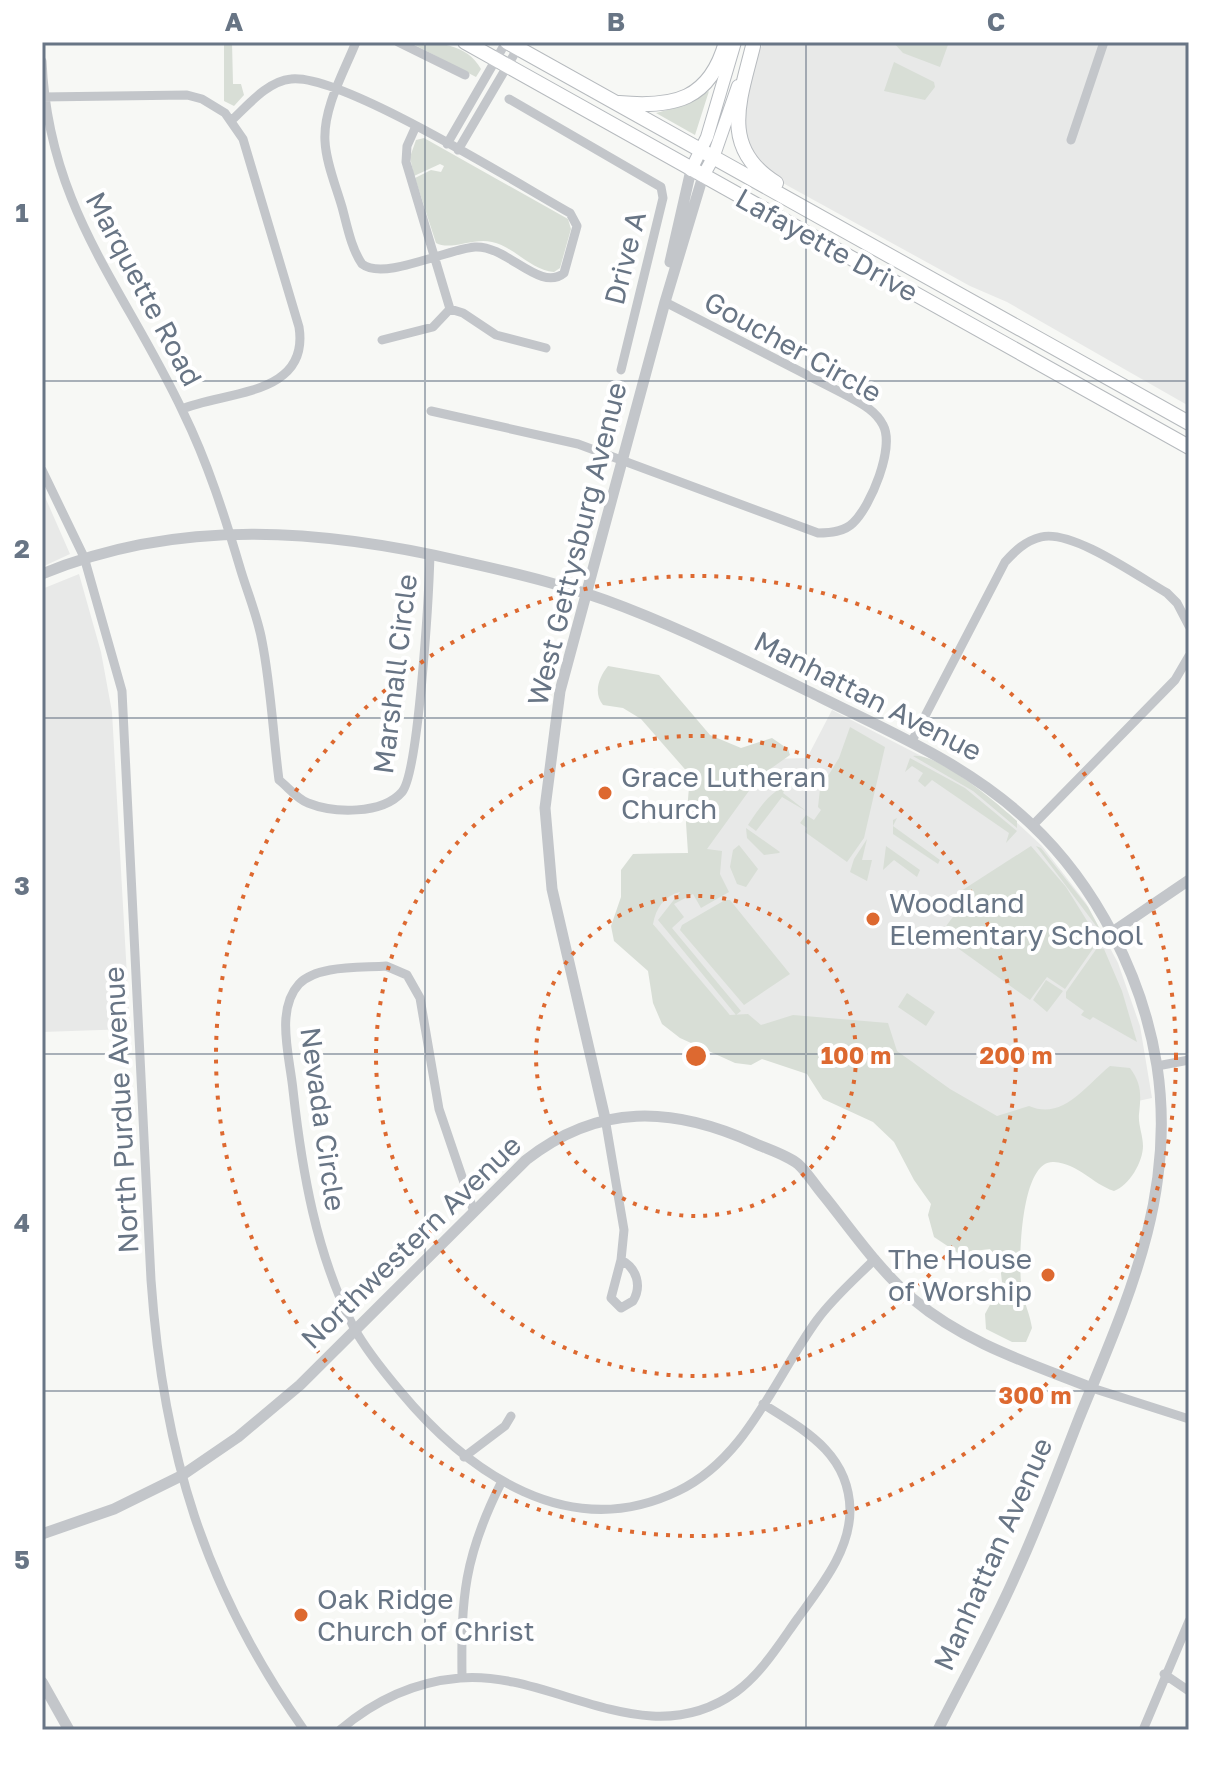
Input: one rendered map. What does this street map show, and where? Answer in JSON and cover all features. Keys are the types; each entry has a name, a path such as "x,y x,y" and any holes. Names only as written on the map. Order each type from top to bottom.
{"main road":[{"name":"Lafayette Drive","path":"465,42 1189,447"},
{"path":"614,102 664,105 690,96 718,68 726,42"},
{"path":"707,155 735,42"},
{"name":"Lafayette Drive","path":"513,44 1189,423"},
{"path":"697,173 754,44"},
{"path":"754,44 737,112 741,142 755,167 775,182 932,271 949,290"}],"street":[{"path":"232,120 269,88 288,79 314,82 337,90 416,126 570,213 577,226 567,268 552,279 535,275 501,251 486,247 459,249 375,271 366,268 358,258 325,144 326,122 337,90 356,42"},
{"path":"398,42 465,75"},
{"path":"1071,140 1104,42"},
{"path":"447,144 513,44"},
{"name":"Marquette Road","path":"42,61 43,97 56,160 87,236 182,409 207,466 229,532"},
{"path":"458,150 502,62"},
{"path":"43,97 187,95 216,106 232,120 243,139 299,327 300,345 292,368 274,383 182,409"},
{"name":"Drive A","path":"509,99 661,187 663,198 621,370"},
{"path":"416,126 407,146 406,162 450,309 496,335 546,348"},
{"name":"West Gettysburg Avenue","path":"605,1118 552,889 545,808 560,691 697,173"},
{"name":"Goucher Circle","path":"623,458 818,533 829,533 852,524 860,513 888,447 882,422 871,410 758,347 665,302"},
{"path":"382,340 433,327 450,309"},
{"path":"431,411 578,444 623,458"},
{"name":"North Purdue Avenue","path":"42,470 84,557 122,691 155,1343 163,1399 181,1476 225,1598 269,1678 304,1730"},
{"name":"Manhattan Avenue","path":"42,574 84,557 125,546 229,532 310,535 430,554 585,592 738,655 912,741 993,791 1033,825 1081,884 1111,933 1135,984 1157,1066 1161,1147 1154,1213 1124,1310 1016,1575 938,1730"},
{"name":"Marshall Circle","path":"229,532 262,640 279,780 305,802 333,810 382,806 402,792 410,772 430,554"},
{"path":"912,741 1005,562 1025,543 1042,536 1057,536 1082,545 1167,593 1177,603 1189,626"},
{"path":"1033,825 1175,680 1189,656"},
{"path":"1111,933 1189,880"},
{"name":"Nevada Circle","path":"474,1212 439,1109 415,986 407,975 386,966 308,977 293,992 286,1008 298,1135 318,1237 355,1330 415,1410 464,1457 501,1483 556,1504 609,1508 645,1503 680,1490 731,1451 817,1320 875,1259"},
{"path":"1157,1066 1189,1060"},
{"path":"605,1118 624,1230 621,1260 611,1298 621,1308 633,1301 639,1287 634,1270 621,1260"},
{"name":"Northwestern Avenue","path":"42,1534 114,1509 181,1476 271,1412 549,1142 605,1118 672,1118 728,1131 797,1163 875,1259 912,1298 958,1332 990,1348 1092,1388 1189,1419"},
{"path":"340,1730 391,1695 462,1678 509,1684 627,1713 662,1717 702,1711 753,1678 834,1565 850,1524 850,1497 832,1454 812,1434 763,1404"},
{"path":"464,1457 505,1426 511,1416"},
{"path":"462,1678 465,1578 480,1527 501,1483"},
{"path":"1143,1730 1164,1674 1189,1621"},
{"path":"1164,1674 1189,1691"},
{"path":"42,1682 69,1730"}],"shaded area":[{"path":"224,42 232,42 233,84 241,84 244,95 234,106 224,101"},
{"path":"409,42 459,49 475,60 481,69 476,77"},
{"path":"763,42 1189,42 1189,406 1007,302 970,286 781,182 757,162 744,134 748,83"},
{"path":"893,42 949,42 940,67 903,53"},
{"path":"894,62 934,82 935,87 925,100 884,91"},
{"path":"709,91 695,135 656,113 682,106"},
{"path":"424,138 568,219 571,229 560,268 554,272 545,270 492,242 449,246 436,243 415,178 431,170 441,172 444,166 440,164 414,176 410,157 416,140"},
{"path":"42,490 70,554 42,567"},
{"path":"79,574 101,652 112,712 130,1029 42,1032 42,589"},
{"path":"608,666 659,675 710,735 741,748 772,738 788,749 790,755 759,777 707,849 722,851 720,874 729,892 701,908 693,894 674,904 684,917 672,928 741,1011 736,1015 748,1014 761,1025 793,1015 888,1023 897,1051 950,1089 997,1116 1029,1106 1053,1109 1063,1105 1110,1066 1130,1068 1134,1074 1140,1090 1139,1118 1143,1146 1138,1166 1130,1179 1114,1191 1071,1166 1054,1162 1042,1166 1034,1178 1027,1196 1021,1240 1022,1292 1032,1328 1026,1342 1012,1342 986,1329 985,1314 1002,1282 1000,1265 990,1249 958,1253 934,1237 928,1215 931,1204 894,1142 873,1122 823,1099 807,1074 762,1059 751,1065 735,1063 680,1038 662,1024 653,1003 648,971 614,941 611,926 621,897 621,870 633,854 688,853 686,823 690,775 641,719 623,708 603,705 598,695 598,685","holes":["680,892 658,920 736,1015 730,1015 653,924 656,913 669,896"]},
{"name":"Woodland Elementary School","path":"832,710 956,774 997,804 1042,846 1086,903 1118,963 1140,1026 1152,1098 1000,1130 730,1015 699,982 653,924 633,854 688,853 771,759 807,758"},
{"path":"850,727 885,747 864,838 847,862 805,832 807,828 800,823 806,815 814,820 821,810 818,807 820,789 839,758"},
{"path":"913,756 937,762 967,781 1017,821 1017,828 973,791"},
{"path":"910,758 965,788 1017,831 1006,843 1009,833 932,780 925,787 918,781 923,773 912,766 905,772"},
{"path":"793,783 799,789 787,786 783,793 806,811 782,797 756,831 748,825 772,794 785,786"},
{"path":"893,826 940,860 938,864 893,834"},
{"path":"746,828 780,852 764,855 747,838"},
{"path":"867,839 862,860 872,860 867,881 850,872"},
{"path":"739,845 758,869 746,887 737,884 730,867 733,850"},
{"path":"886,846 920,870 917,877 894,860 883,870"},
{"path":"1031,846 1066,887 1099,940 1065,989 1047,977 1030,1000 959,949 962,944 944,929 963,903 961,891"},
{"path":"1036,846 1041,848 1088,907 1103,935"},
{"path":"730,900 790,974 744,1005 680,930 682,925"},
{"path":"1097,948 1104,949 1122,991 1137,1042 1093,1017 1090,1020 1081,1015 1084,1011 1066,998 1066,992"},
{"path":"1046,980 1063,991 1047,1012 1033,1000"},
{"path":"907,993 935,1012 926,1026 898,1007"}],"place":[{"name":"Grace Lutheran Church","path":"605,793"},
{"name":"Woodland Elementary School","path":"873,919"},
{"name":"The House of Worship","path":"1048,1275"},
{"name":"Oak Ridge Church of Christ","path":"301,1615"}]}
